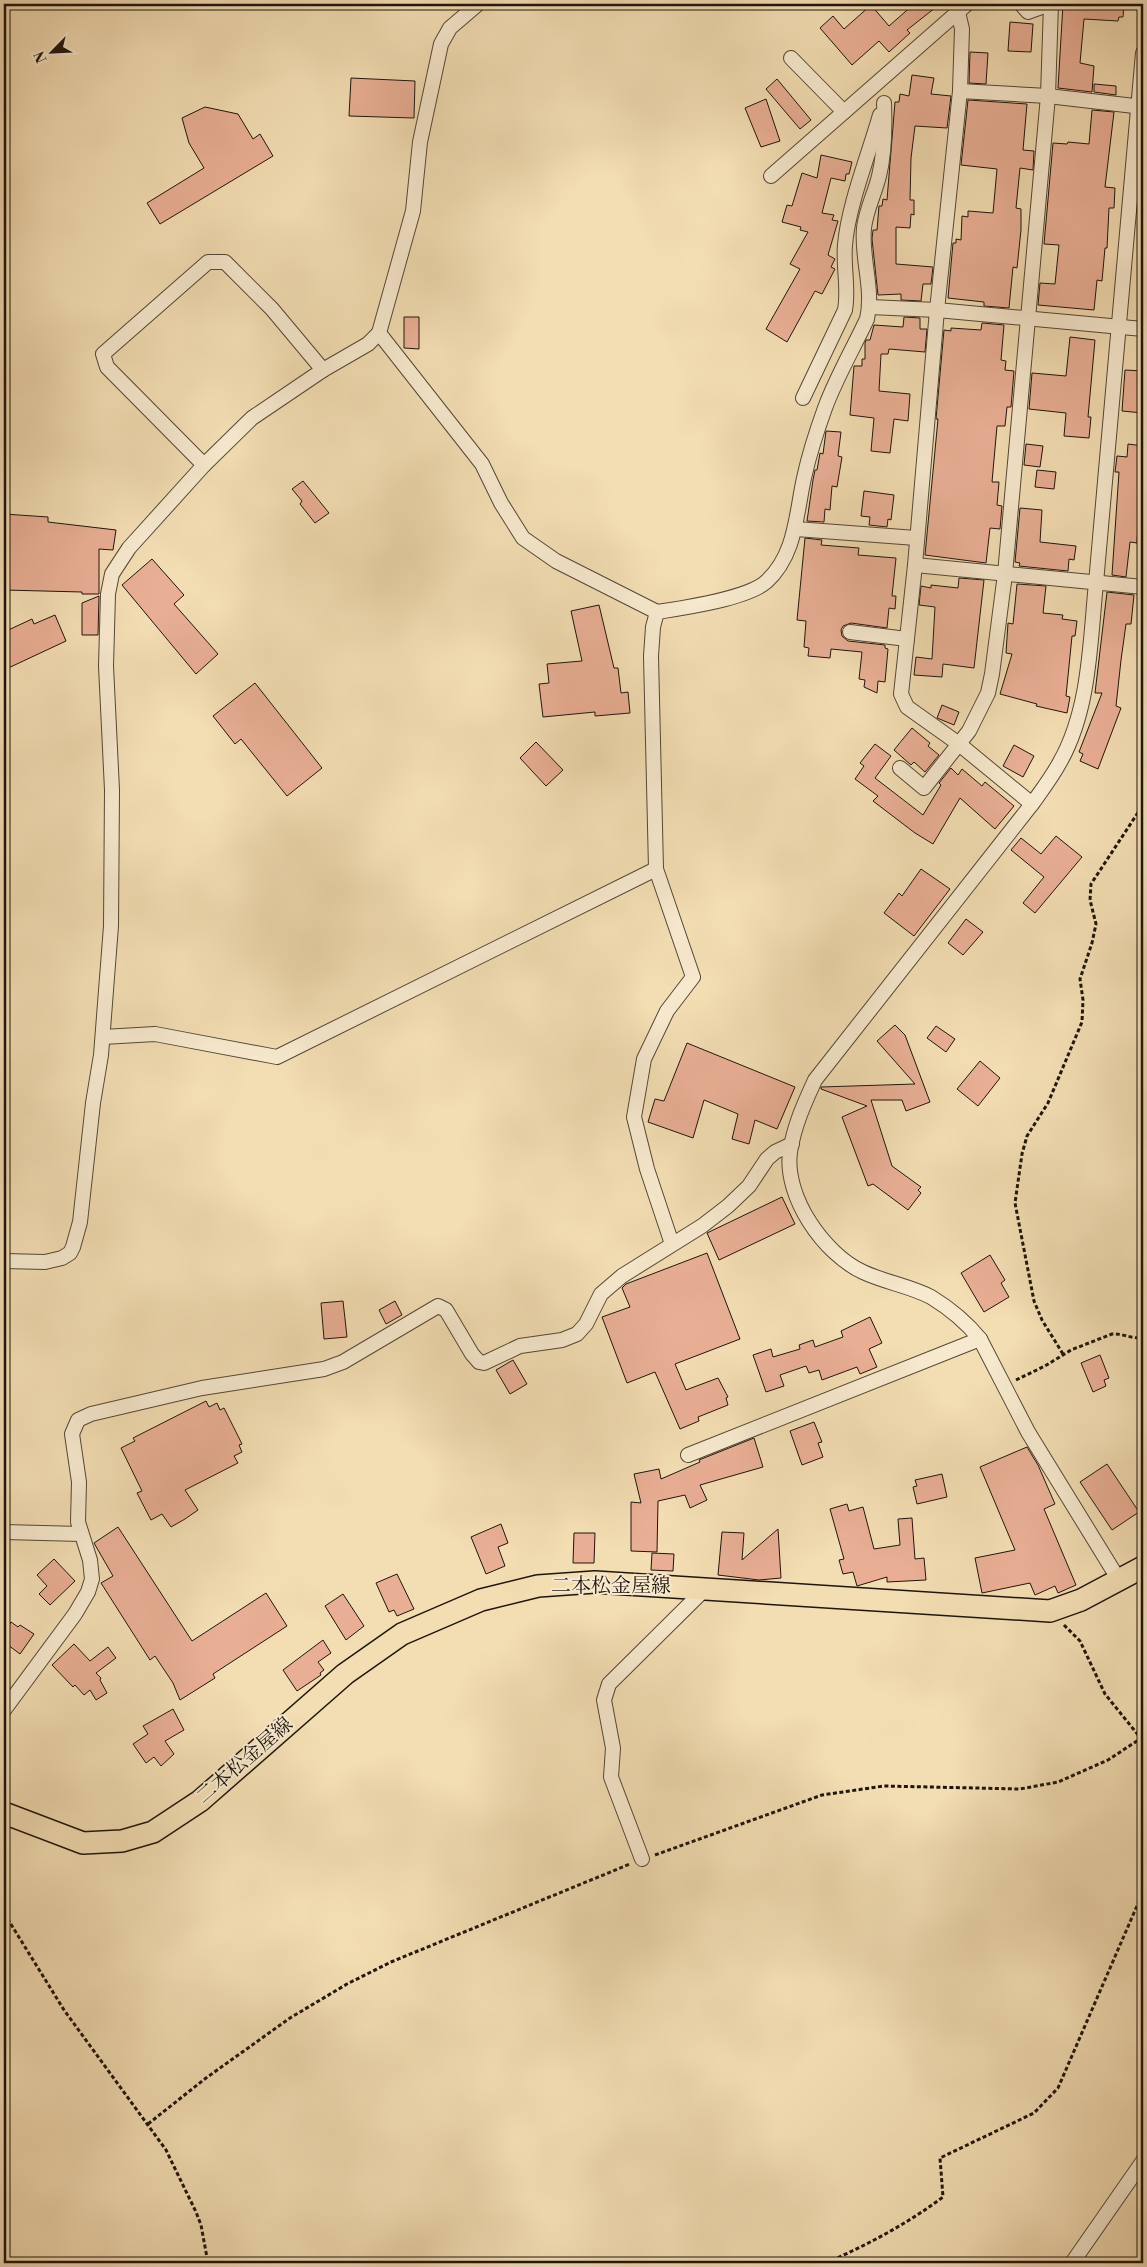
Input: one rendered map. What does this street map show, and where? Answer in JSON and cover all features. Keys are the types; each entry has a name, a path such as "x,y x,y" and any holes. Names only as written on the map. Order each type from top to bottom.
{"main road":[{"name":"二本松金屋線","path":"4,1813 84,1842 122,1841 154,1832 200,1801 345,1674 402,1634 481,1600 538,1586 595,1582 707,1587 1050,1610 1081,1600 1143,1567"}],"street":[{"path":"4,1261 45,1262 62,1258 70,1253 73,1247 80,1222 93,1104 103,1037 111,916 112,790 106,666 108,594 112,574 129,548 204,465 252,418 322,370 368,344 379,333 413,211 420,142 442,44 450,28 478,4"},
{"path":"900,768 924,788 974,722 988,693 1005,574 1026,318 1048,96 1050,4 1028,12 1020,4"},
{"path":"962,8 960,91 937,310 915,565 901,694 907,707 959,744 1032,804"},
{"path":"771,176 962,8"},
{"path":"1119,1580 1028,1432 980,1339 956,1315 930,1297 862,1272 825,1244 812,1227 801,1206 790,1171 795,1127 815,1080 1032,804 1061,761 1079,715 1087,665 1096,583 1141,107 1143,53"},
{"path":"791,58 844,112"},
{"path":"960,91 1048,96 1141,107"},
{"path":"379,333 482,464 501,503 523,538 556,561 657,612 708,603 751,590 765,583 776,570 786,553 796,529 804,477 825,408 867,320 870,306 864,225 880,174 885,132 884,103 849,221 845,246 847,297 845,310 803,398"},
{"path":"204,465 107,367 103,354 208,262 225,262 272,309 322,370"},
{"path":"870,306 937,310 1143,329"},
{"path":"796,529 916,538"},
{"path":"915,565 1143,587"},
{"path":"657,612 653,627 651,656 656,869 692,977 667,1011 644,1059 634,1117 647,1169 672,1244"},
{"path":"850,632 907,639"},
{"path":"103,1037 155,1034 277,1057 656,869"},
{"path":"4,1710 75,1614 88,1592 92,1579 90,1560 78,1522 79,1482 72,1434 75,1425 83,1417 202,1388 324,1369 343,1362 438,1306 446,1310 475,1359 484,1363 520,1346 562,1340 577,1334 586,1324 601,1294 622,1276 702,1226 728,1206 753,1180 767,1159 775,1152 792,1144"},
{"path":"688,1455 980,1339"},
{"path":"4,1532 81,1534"},
{"path":"642,1859 611,1777 613,1748 604,1700 609,1684 707,1587"},
{"path":"1072,2263 1143,2161"}],"path":[{"path":"1064,1354 1042,1320 1034,1301 1015,1211 1022,1154 1030,1128 1048,1104 1082,1022 1083,1000 1080,979 1096,924 1090,900 1091,884 1143,804"},
{"path":"1004,1386 1045,1366 1064,1354 1112,1334 1119,1333 1137,1339 1143,1337"},
{"path":"148,2124 206,2078 290,2018 347,1984 391,1962 642,1859 822,1795 884,1786 1020,1789 1058,1782 1108,1760 1142,1739 1105,1694 1080,1641 1050,1610"},
{"path":"826,2263 853,2251 918,2215 943,2197 940,2158 1034,2114 1058,2088 1143,1892"},
{"path":"4,1913 64,2010 166,2150 201,2225 208,2263"}],"building":[{"path":"914,4 940,4 907,30 910,33 889,52 879,41 852,65 820,28 833,16 844,29 871,5 889,26"},
{"path":"1063,4 1124,4 1123,17 1119,17 1118,21 1084,19 1080,63 1094,66 1092,92 1058,88"},
{"path":"1010,22 1033,24 1031,52 1008,51"},
{"path":"970,52 988,53 986,84 969,83"},
{"path":"912,75 934,78 931,94 951,96 947,128 915,126 911,158 910,200 914,200 914,215 911,214 910,228 896,227 896,264 933,267 931,284 923,284 921,301 901,300 901,294 878,295 872,239 873,230 877,230 879,206 882,206 883,199 887,200 895,102 899,102 900,94 909,96"},
{"path":"351,78 415,81 414,118 349,116"},
{"path":"777,79 811,120 800,129 766,89"},
{"path":"1094,84 1116,86 1116,95 1094,92"},
{"path":"766,99 780,141 761,147 745,108"},
{"path":"968,100 1027,104 1023,150 1034,151 1033,170 1020,168 1016,208 1021,209 1021,230 1017,268 1013,267 1009,308 984,306 984,302 948,298 953,243 956,243 956,239 961,240 962,216 968,217 968,211 993,213 997,169 961,165"},
{"path":"205,107 238,114 253,139 260,134 273,156 160,224 147,203 204,168 189,143 182,118"},
{"path":"1092,110 1114,112 1105,187 1115,188 1114,208 1109,208 1107,248 1105,248 1102,281 1097,280 1094,310 1038,305 1040,283 1055,284 1059,245 1044,244 1053,143 1089,144"},
{"path":"821,155 852,162 845,181 831,178 822,213 834,215 832,220 838,221 828,255 835,259 831,267 835,269 822,294 815,291 787,342 766,329 800,269 790,264 808,232 800,230 801,227 782,222 787,205 792,206 802,173 817,178"},
{"path":"404,317 419,317 419,349 404,348"},
{"path":"904,317 920,318 920,329 927,329 925,352 889,349 888,354 881,354 879,391 910,394 908,421 894,419 890,453 871,451 874,418 850,415 854,366 862,366 862,359 865,359 865,343 866,340 870,340 874,325 903,327"},
{"path":"982,323 1004,325 1001,360 1006,361 1005,370 1014,371 1011,407 1007,407 1005,426 997,426 992,482 999,482 997,505 1002,506 1000,529 990,528 986,563 925,555 938,419 936,419 944,330 951,331 951,328 981,330"},
{"path":"1070,337 1095,340 1088,417 1091,417 1089,438 1064,436 1066,413 1029,409 1032,373 1066,376"},
{"path":"1125,370 1143,371 1143,413 1122,411"},
{"path":"826,431 841,432 838,456 842,457 837,487 832,486 830,510 825,509 824,522 807,521 815,470 817,470 820,453 823,454"},
{"path":"1026,444 1043,446 1040,467 1024,465"},
{"path":"1128,444 1143,446 1143,489 1141,504 1139,504 1137,543 1130,542 1126,577 1112,575 1119,472 1115,472 1117,456 1127,457"},
{"path":"1037,470 1056,472 1054,489 1035,487"},
{"path":"303,481 329,513 315,523 300,504 302,501 292,489"},
{"path":"864,491 894,495 891,520 888,519 887,527 869,525 870,517 861,516"},
{"path":"1020,508 1042,510 1040,542 1076,546 1074,560 1069,559 1068,571 1019,566 1020,563 1015,562"},
{"path":"4,514 48,517 48,522 116,530 113,550 99,549 99,594 4,590"},
{"path":"805,538 822,540 821,545 859,548 858,555 896,558 892,596 896,596 895,609 889,608 887,628 851,623 843,626 841,630 842,636 848,641 885,645 885,648 888,649 885,682 878,681 877,693 864,687 865,680 859,679 862,652 831,649 830,658 808,656 809,648 804,647 806,621 797,620"},
{"path":"152,559 184,595 174,604 218,654 196,674 122,585"},
{"path":"959,578 984,580 974,668 943,664 942,677 914,675 916,657 932,659 935,607 919,605 921,586 931,588 931,585 958,588"},
{"path":"1017,584 1046,586 1043,613 1063,615 1062,619 1077,621 1075,636 1072,636 1066,696 1070,697 1067,713 1036,706 1037,704 1000,694 1012,654 1006,653 1008,623 1013,624"},
{"path":"1107,592 1134,595 1131,624 1126,624 1121,660 1116,706 1121,708 1098,769 1080,761 1083,754 1079,752 1102,693 1095,693"},
{"path":"99,596 98,635 82,635 82,603"},
{"path":"599,605 614,668 618,668 621,693 628,692 630,713 595,716 595,712 543,717 539,684 549,683 547,664 582,661 571,611"},
{"path":"55,615 66,641 4,670 4,632 32,619 34,624"},
{"path":"255,683 322,768 287,796 241,739 235,744 213,716"},
{"path":"942,705 959,712 954,725 937,718"},
{"path":"912,728 930,743 928,746 939,755 925,772 914,762 911,765 894,750"},
{"path":"536,742 563,770 546,786 520,758"},
{"path":"875,744 891,756 875,778 923,815 941,785 939,783 951,768 958,775 962,769 982,786 985,782 1014,806 995,829 960,798 933,844 915,833 873,801 878,796 855,779 864,766 860,763"},
{"path":"1014,745 1034,756 1023,777 1003,766"},
{"path":"1056,836 1082,857 1035,913 1023,903 1044,877 1011,850 1021,838 1041,854"},
{"path":"921,869 950,889 914,936 884,913 899,893 902,896"},
{"path":"966,919 983,932 963,955 948,943"},
{"path":"895,1025 905,1035 930,1102 906,1111 902,1100 871,1100 892,1166 921,1187 918,1190 921,1193 908,1210 873,1184 868,1186 842,1117 867,1106 821,1089 821,1087 915,1084 877,1041"},
{"path":"936,1026 955,1039 946,1052 927,1038"},
{"path":"687,1043 795,1087 777,1129 755,1120 749,1144 732,1139 738,1114 704,1100 693,1138 648,1122 655,1099 664,1101"},
{"path":"980,1061 1000,1078 978,1106 957,1089"},
{"path":"782,1197 795,1224 719,1260 707,1233"},
{"path":"707,1253 740,1339 675,1364 686,1390 718,1378 728,1397 726,1398 728,1405 698,1417 699,1421 680,1429 655,1372 627,1383 602,1317 630,1307 622,1288 626,1284"},
{"path":"990,1255 1005,1280 1001,1283 1009,1297 984,1312 961,1273"},
{"path":"343,1301 347,1337 324,1339 321,1303"},
{"path":"395,1301 402,1315 386,1324 379,1310"},
{"path":"870,1317 882,1343 869,1349 877,1367 860,1374 857,1367 822,1380 819,1370 809,1373 806,1366 780,1375 784,1386 766,1392 753,1355 771,1349 773,1357 800,1349 799,1345 813,1340 815,1347 843,1337 841,1331"},
{"path":"1100,1355 1109,1378 1104,1380 1106,1386 1093,1392 1081,1363"},
{"path":"513,1360 527,1384 510,1394 496,1370"},
{"path":"206,1401 209,1407 217,1403 220,1410 224,1408 242,1444 239,1445 242,1452 234,1456 238,1463 185,1490 198,1510 185,1519 171,1527 162,1514 151,1520 137,1493 142,1491 121,1448 135,1441 133,1438"},
{"path":"814,1422 822,1442 818,1443 823,1457 802,1465 790,1431"},
{"path":"754,1438 763,1467 700,1485 707,1500 690,1508 685,1495 658,1501 657,1552 631,1551 631,1502 641,1503 634,1474 659,1469 661,1479 700,1462 699,1460"},
{"path":"1027,1447 1038,1465 1055,1504 1044,1509 1076,1585 1058,1593 1055,1586 1035,1595 1030,1583 982,1593 975,1558 1015,1550 980,1467"},
{"path":"1107,1464 1139,1512 1112,1530 1080,1482"},
{"path":"942,1474 947,1497 917,1504 913,1487 917,1486 915,1480"},
{"path":"847,1504 849,1511 863,1507 874,1549 900,1545 898,1519 912,1518 915,1559 924,1558 926,1580 887,1582 887,1577 857,1586 853,1572 843,1574 839,1560 844,1559 830,1509"},
{"path":"501,1524 508,1543 498,1547 505,1566 486,1574 471,1537"},
{"path":"118,1527 192,1641 266,1593 287,1626 213,1674 215,1678 180,1700 173,1683 155,1656 150,1660 101,1583 113,1576 94,1543"},
{"path":"778,1529 781,1578 759,1580 718,1575 722,1532 744,1533 742,1560"},
{"path":"574,1533 595,1533 594,1563 573,1563"},
{"path":"652,1553 674,1554 673,1571 651,1570"},
{"path":"54,1559 75,1581 50,1605 39,1594 47,1586 37,1575"},
{"path":"397,1574 414,1609 397,1616 394,1610 389,1612 376,1583"},
{"path":"343,1594 364,1626 346,1640 325,1606"},
{"path":"11,1622 18,1627 20,1625 34,1634 20,1654 4,1642 4,1633"},
{"path":"323,1640 331,1653 318,1662 324,1670 320,1673 321,1675 297,1691 283,1670"},
{"path":"74,1644 90,1661 108,1647 116,1658 96,1673 101,1678 100,1680 107,1693 96,1700 90,1690 84,1695 75,1685 73,1687 52,1665"},
{"path":"173,1709 184,1730 165,1741 174,1754 161,1766 154,1757 146,1763 133,1744 148,1734 143,1726"}]}
